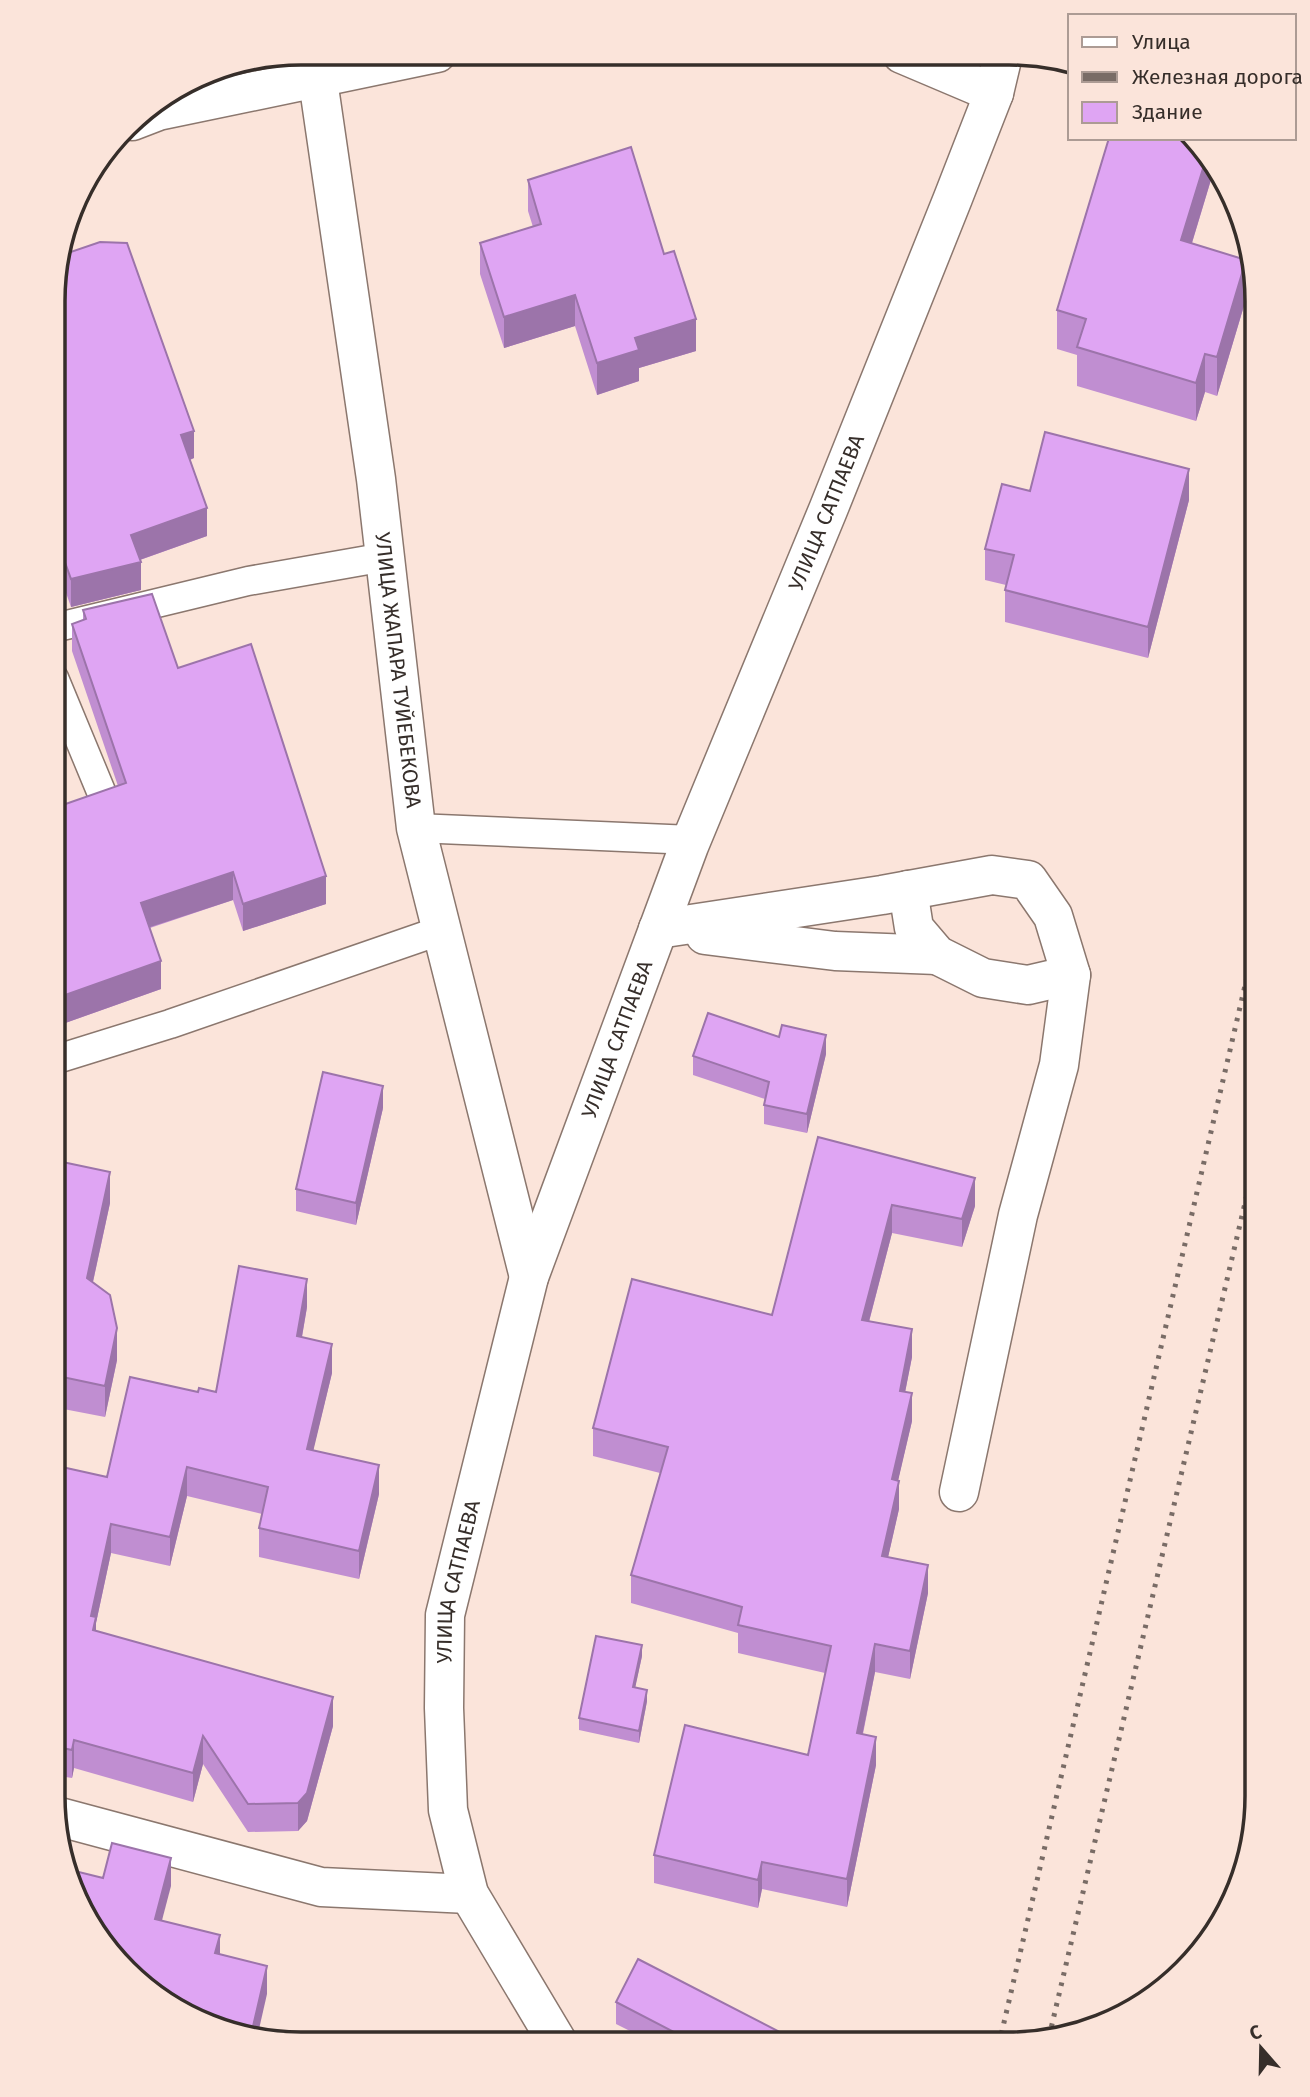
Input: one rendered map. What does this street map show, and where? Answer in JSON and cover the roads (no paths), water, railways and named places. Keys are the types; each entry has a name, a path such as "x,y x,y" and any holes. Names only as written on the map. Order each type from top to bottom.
{"street":[{"path":"164,109 316,65"},
{"name":"УЛИЦА ЖАПАРА ТУЙЕБЕКОВА","path":"316,65 376,479 416,828 530,1277"},
{"path":"928,65 993,93"},
{"name":"УЛИЦА САТПАЕВА","path":"551,2032 469,1894 448,1810 444,1709 445,1615 530,1277 692,839 828,510 993,93 1000,65"},
{"path":"658,929 992,875 1028,880 1053,916 1071,975 1059,1065 1018,1214 959,1492"},
{"path":"908,890 914,928 937,955 983,978 1028,985 1071,975"},
{"path":"658,929 835,951 937,955"},
{"path":"66,1819 321,1888 469,1894"}],"lane":[{"path":"65,625 248,581 385,556"},
{"path":"65,705 105,801"},
{"path":"416,828 692,839"},
{"path":"65,1057 170,1024 442,930"}],"railway":[{"path":"1002,2032 1245,986"},
{"path":"1051,2029 1245,1203"}]}
